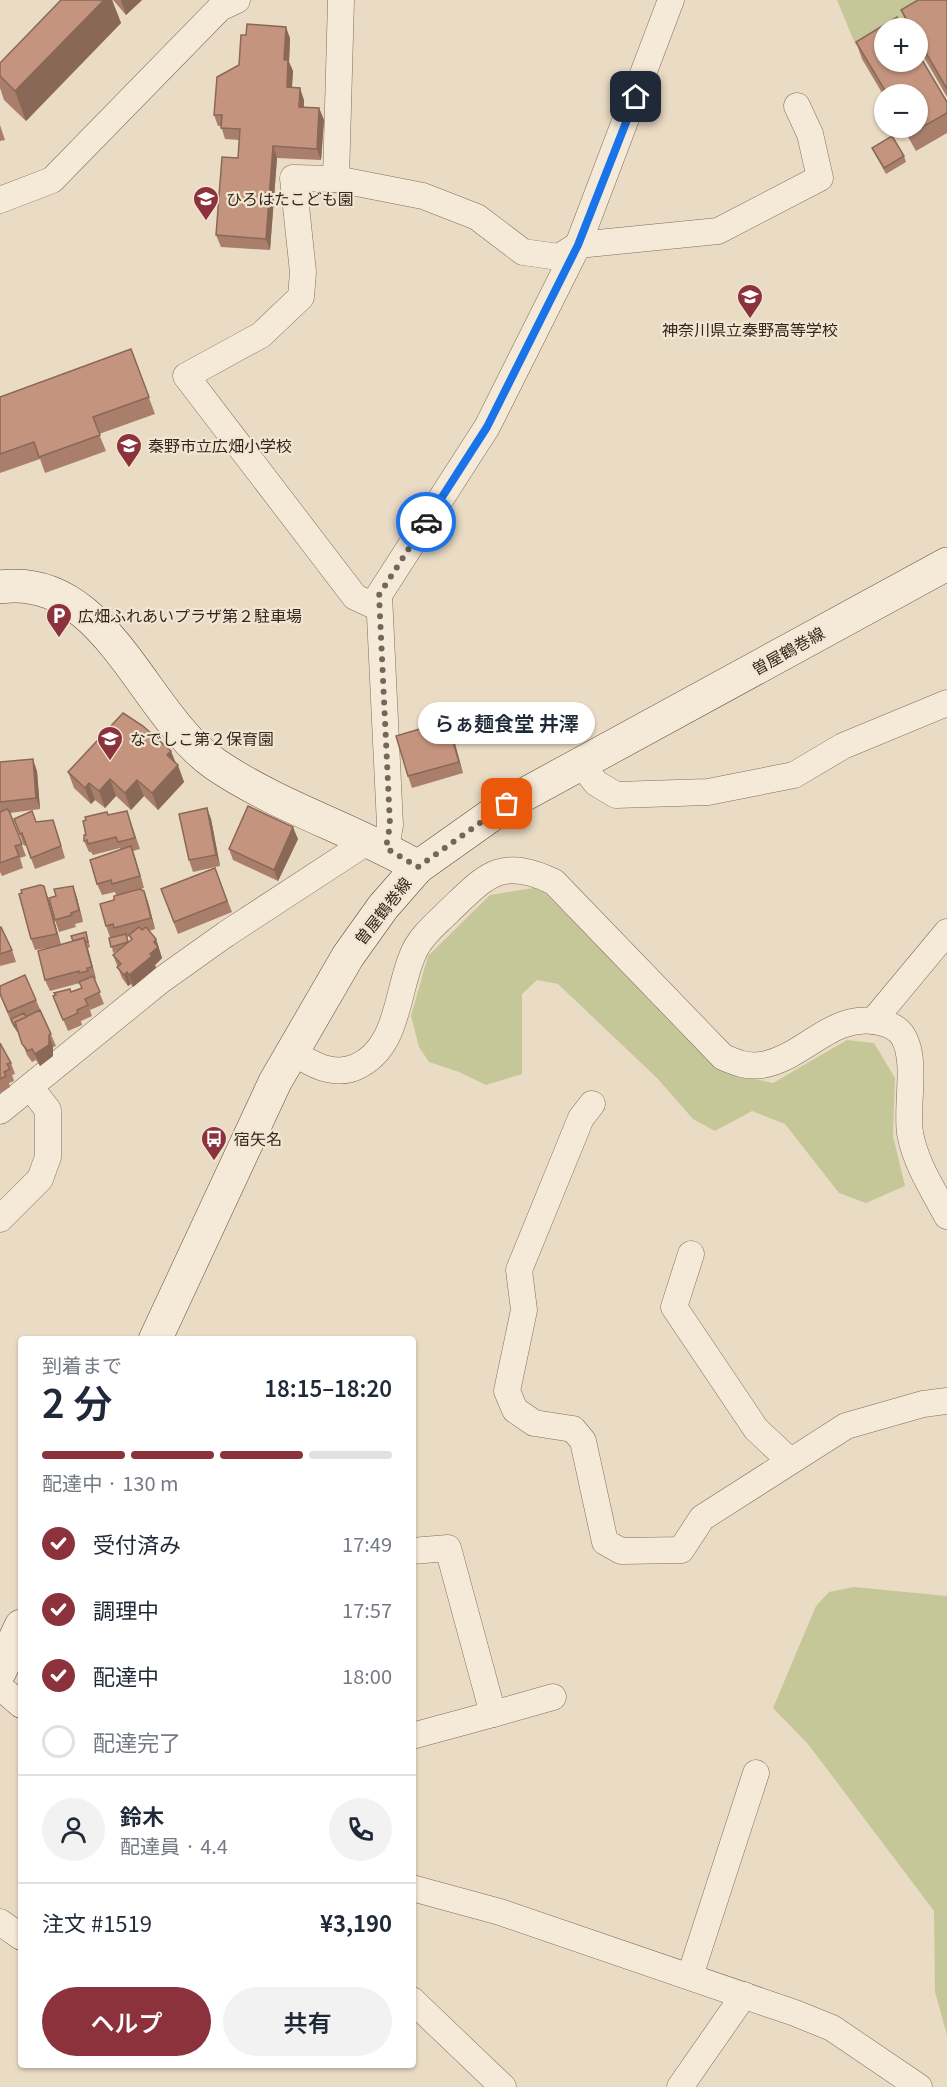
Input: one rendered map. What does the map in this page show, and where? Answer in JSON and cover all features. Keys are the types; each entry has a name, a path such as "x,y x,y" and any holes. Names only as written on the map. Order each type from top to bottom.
{"main road":[{"name":"曽屋鶴巻線","path":"157,1336 275,1083 292,1052 348,956 383,907 418,867 507,804 947,564"},
{"path":"0,587 39,588 62,595 82,609 99,626 174,723 213,763 281,801 378,844 418,867"},
{"path":"0,1671 18,1632"}],"street":[{"path":"0,200 52,180 220,8 237,0"},
{"path":"336,179 341,0"},
{"path":"0,1111 160,981 226,934 378,844 390,825 379,595 487,427 578,245 671,0"},
{"path":"379,608 355,597 186,376 261,335 301,297 303,272 293,178 336,179 423,196 477,218 523,252 559,257 578,245 718,231 820,178 810,134 797,106"},
{"path":"581,764 596,783 616,795 708,792 794,774 843,746 947,703"},
{"path":"292,1052 316,1068 348,1071 370,1061 382,1048 391,1028 413,952 425,935 484,878 508,870 531,871 554,882 723,1057 744,1066 762,1065 783,1059 832,1026 858,1020 892,1025 903,1036 910,1053 908,1106 911,1136 923,1172 947,1216"},
{"path":"873,1021 947,932"},
{"path":"0,1219 40,1179 48,1157 48,1110 31,1088"},
{"path":"592,1104 580,1118 519,1270 524,1310 507,1391 515,1410 534,1423 573,1429 583,1441 605,1542 621,1551 681,1550 702,1518 846,1426 923,1404 947,1401"},
{"path":"691,1254 674,1307 756,1429 790,1461"},
{"path":"416,1551 448,1548 493,1714"},
{"path":"0,1687 18,1702"},
{"path":"416,1735 553,1697"},
{"path":"690,1976 756,1773"},
{"path":"416,1889 500,1912 690,1976 832,2028 919,2087"},
{"path":"0,1922 18,1935"},
{"path":"680,2087 744,1995"},
{"path":"416,2004 503,2087"}],"green space":[{"path":"837,0 935,0 904,18 874,18 874,36 856,46"},
{"path":"539,887 722,1071 773,1083 847,1040 874,1043 895,1078 893,1136 905,1186 866,1203 839,1193 785,1124 752,1111 715,1131 693,1119 657,1078 558,984 537,980 522,994 522,1074 486,1085 459,1072 429,1062 419,1047 411,1016 428,956 490,895"},
{"path":"854,1587 947,1596 947,2035 935,1992 934,1911 808,1744 773,1708 816,1606 829,1592"}],"building":[{"path":"61,0 104,0 15,91 0,76 0,63"},
{"path":"918,0 947,0 947,89 928,56 928,18 906,18 901,10"},
{"path":"247,24 286,27 284,60 288,60 287,87 300,88 299,107 319,108 317,149 273,146 266,239 216,235 222,157 238,158 240,129 221,128 222,115 214,115 217,77 239,65 241,35 246,35"},
{"path":"874,31 874,72 928,72 928,70 947,102 947,113 928,124 928,84 881,84 856,42"},
{"path":"889,138 893,138 904,156 884,168 872,148"},
{"path":"131,349 149,397 93,417 100,435 39,457 34,442 0,454 0,397"},
{"path":"123,713 143,726 171,751 167,755 178,765 152,793 137,780 125,793 110,779 99,791 89,783 85,788 68,772"},
{"path":"447,721 459,762 408,776 396,736"},
{"path":"33,759 36,798 0,802 0,762"},
{"path":"248,806 293,827 274,870 229,849"},
{"path":"207,808 216,855 189,860 179,814"},
{"path":"7,809 22,844 15,846 19,856 0,863 0,812"},
{"path":"32,811 36,822 53,820 61,846 31,858 14,819"},
{"path":"127,811 135,838 118,842 116,837 88,844 87,840 84,841 84,835 86,835 83,821 86,820 85,817 107,812 108,815"},
{"path":"131,846 140,876 112,884 111,880 97,884 90,860"},
{"path":"215,868 227,901 174,922 161,889"},
{"path":"44,886 57,934 31,939 19,894 22,893 21,890"},
{"path":"73,886 79,910 71,913 72,915 55,920 49,898 56,896 54,889"},
{"path":"140,889 144,891 151,918 114,928 113,924 106,926 100,904 114,900 114,896"},
{"path":"139,927 142,930 146,927 156,939 154,942 158,947 150,954 152,956 129,975 127,972 124,975 117,967 121,964 113,955 132,939 129,935"},
{"path":"0,928 12,950 0,954"},
{"path":"86,932 88,942 84,938 73,941 71,936"},
{"path":"126,934 128,942 111,947 109,938"},
{"path":"84,938 92,967 87,968 88,971 79,973 79,971 45,980 38,951"},
{"path":"25,975 36,1000 8,1012 0,994 0,986"},
{"path":"93,976 100,992 85,999 88,1005 77,1010 78,1013 63,1020 53,996 56,995 54,993 70,989 71,992 82,988 79,982"},
{"path":"40,1010 51,1034 49,1045 35,1054 32,1049 28,1051 22,1044 15,1022"},
{"path":"24,1013 26,1017 15,1022 15,1027 11,1019"},
{"path":"0,1043 11,1063 7,1064 10,1069 4,1072 6,1076 0,1079"}],"way so far":[{"path":"426,522 379,595 390,825 386,848 418,867 507,804"}],"place":[{"name":"ひろはたこども園","path":"206,222"},
{"name":"神奈川県立秦野高等学校","path":"750,320"},
{"name":"秦野市立広畑小学校","path":"129,469"},
{"name":"広畑ふれあいプラザ第２駐車場","path":"59,639"},
{"name":"なでしこ第２保育園","path":"110,762"},
{"name":"らぁ麺食堂 井澤","path":"507,804"},
{"name":"宿矢名","path":"214,1162"}],"route":[{"path":"426,522 487,427 578,245 636,97"}]}
